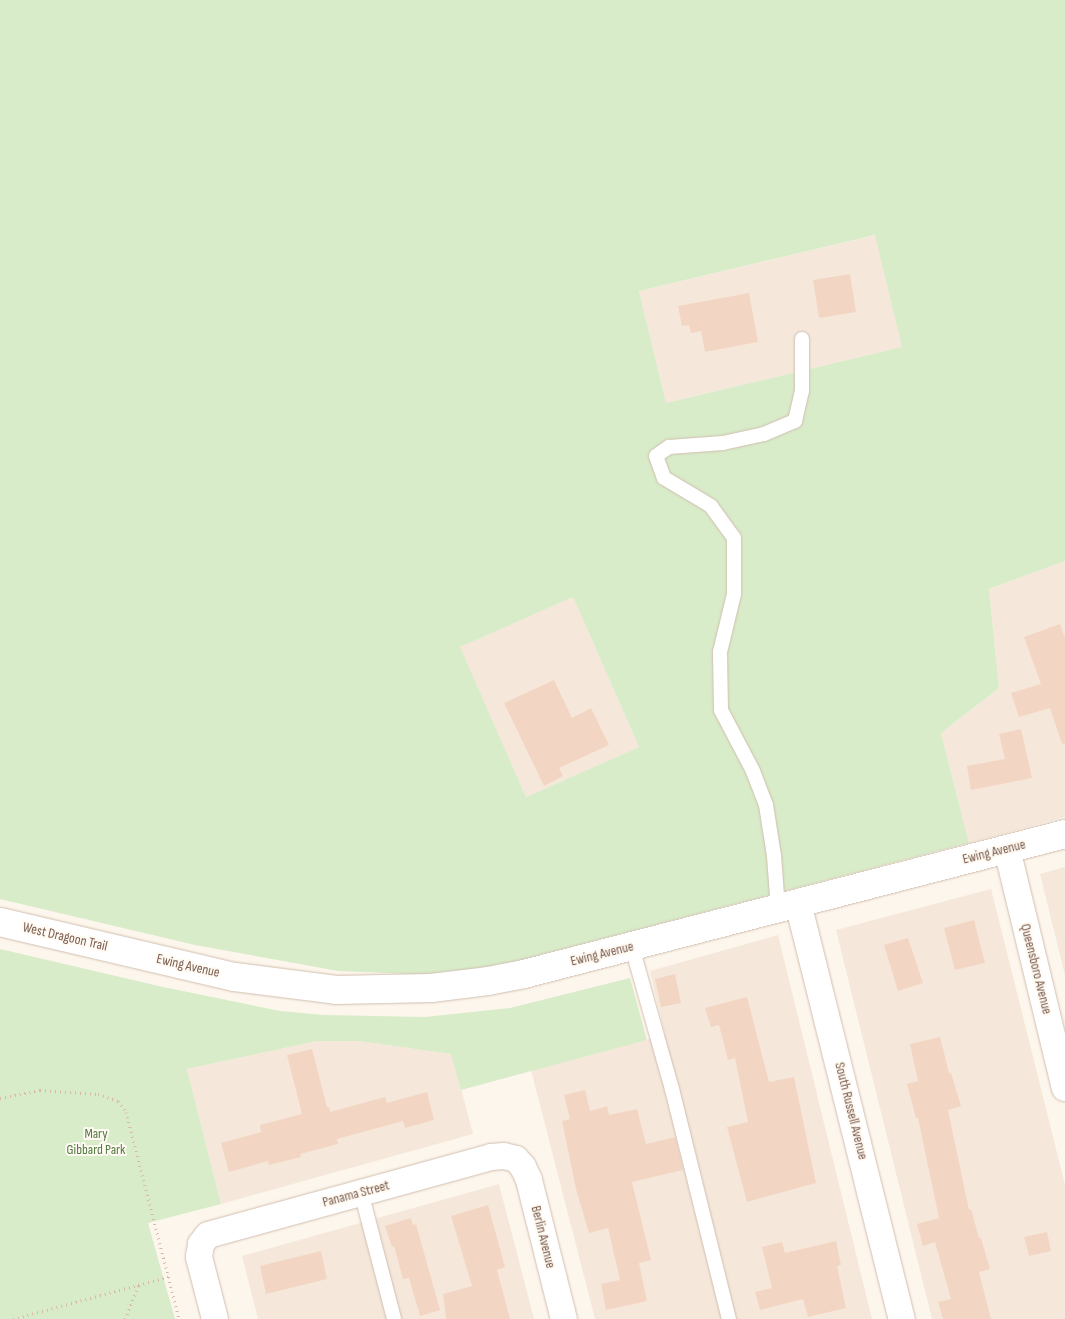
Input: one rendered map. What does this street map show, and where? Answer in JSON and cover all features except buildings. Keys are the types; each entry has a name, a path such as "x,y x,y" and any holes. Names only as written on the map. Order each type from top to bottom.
{"street":[{"name":"Ewing Avenue","path":"131,953 235,977 336,990 431,988 488,981 632,946 1065,834"},
{"name":"Queensboro Avenue","path":"1007,849 1065,1088"},
{"name":"South Russell Avenue","path":"788,906 902,1319"},
{"name":"West Dragoon Trail","path":"0,922 131,953"},
{"name":"Panama Street","path":"215,1319 199,1257 201,1244 208,1235 491,1157 504,1156 516,1159"},
{"name":"Berlin Avenue","path":"516,1159 523,1167 528,1180 564,1319"}],"lane":[{"path":"788,906 774,856 766,805 753,771 721,710 720,652 734,594 734,538 711,506 664,478 656,456 669,447 723,442 764,434 795,420 802,391 802,339"},
{"path":"632,946 672,1089 729,1319"},
{"path":"361,1192 394,1319"}],"path":[{"path":"0,1098 40,1090 98,1094 118,1101 126,1112 179,1319"},
{"path":"13,1319 168,1277"},
{"path":"125,1319 139,1285"}],"shaded area":[{"path":"876,235 902,347 666,403 639,291"},
{"path":"1065,561 1065,817 969,843 941,733 999,688 989,589"},
{"path":"573,597 639,747 526,797 459,647"},
{"path":"1065,867 1065,975 1040,874"},
{"path":"991,889 1065,1185 1065,1319 932,1319 836,930"},
{"path":"778,935 872,1319 595,1319 531,1070 665,1035 650,971"},
{"path":"317,1041 359,1041 452,1054 473,1134 221,1204 187,1069"},
{"path":"499,1184 534,1319 258,1319 242,1256"}],"green space":[{"path":"0,0 1065,0 1065,561 989,589 999,688 941,733 969,843 513,962 439,975 338,971 195,945 0,899","holes":["875,235 902,347 666,403 639,291","573,597 639,747 526,797 460,647"]},
{"name":"Mary Gibbard Park","path":"0,949 163,987 280,1011 324,1015 425,1017 510,1008 630,978 647,1040 461,1090 451,1054 359,1041 317,1041 187,1069 221,1204 148,1223 175,1319 0,1319"}]}
